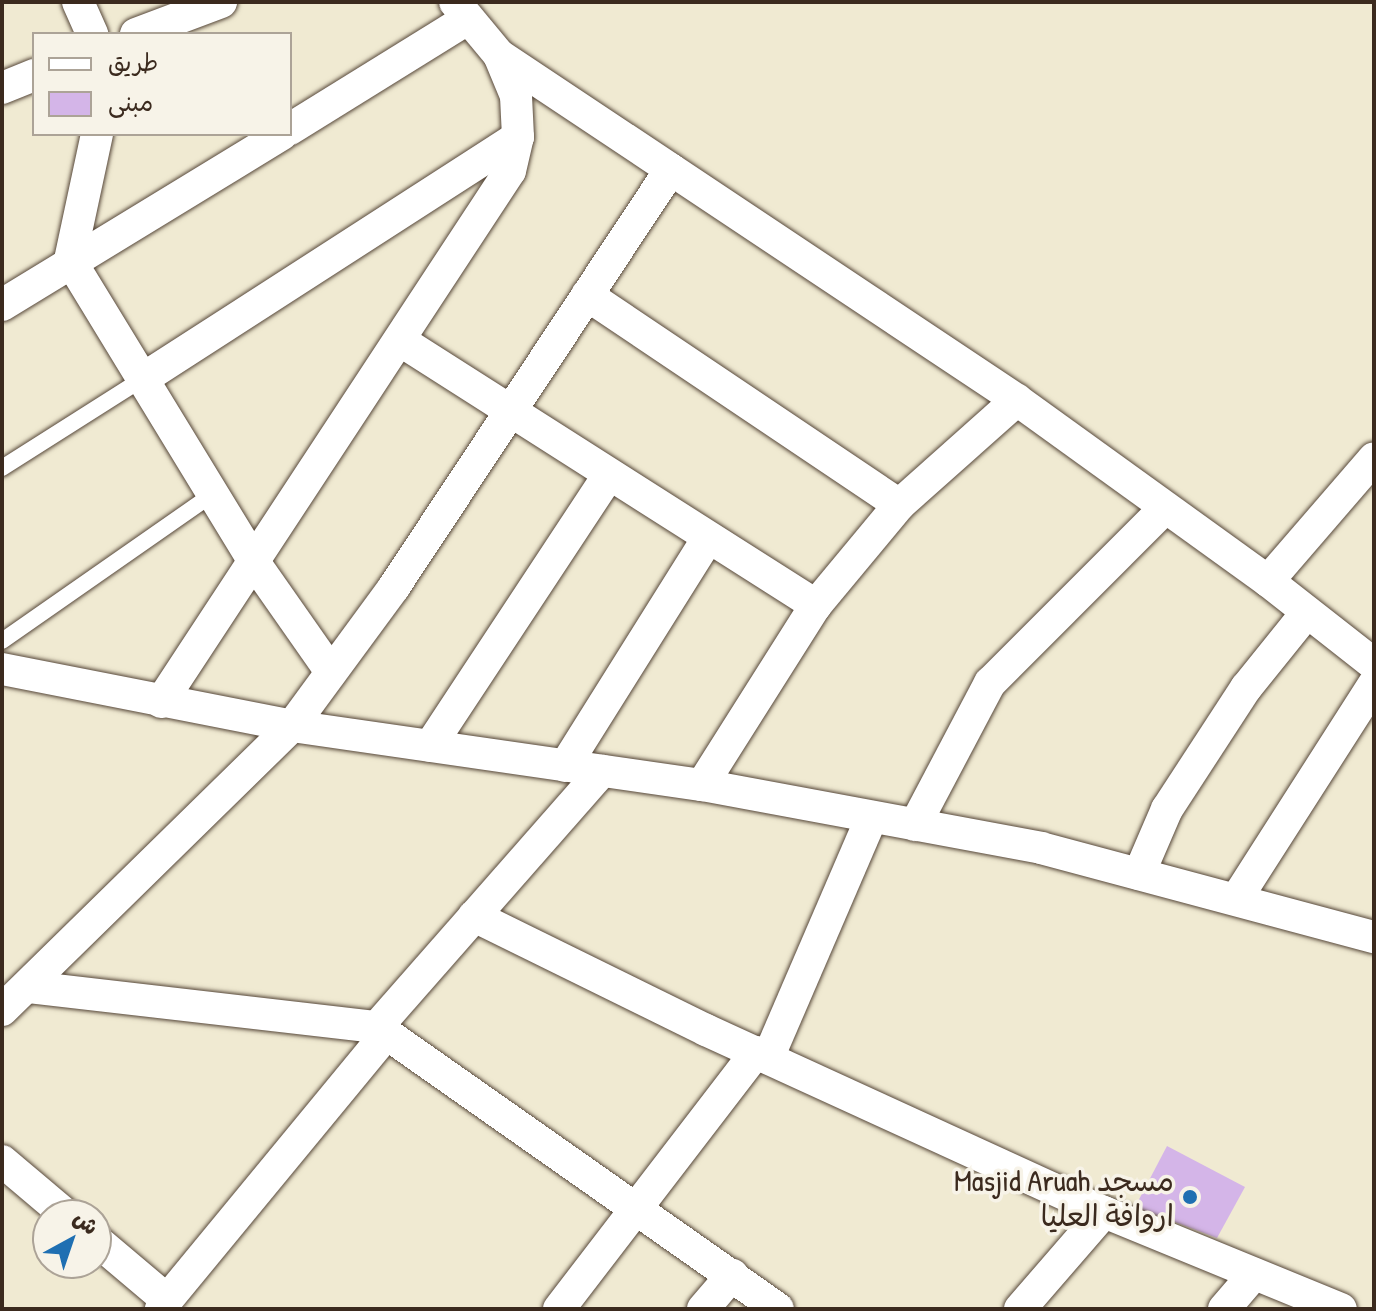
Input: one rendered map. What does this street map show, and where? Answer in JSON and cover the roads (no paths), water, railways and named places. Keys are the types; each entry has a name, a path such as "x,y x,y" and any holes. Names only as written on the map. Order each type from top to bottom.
{"street":[{"path":"78,2 91,32"},
{"path":"141,32 221,2"},
{"path":"292,128 460,11 499,55 1017,400 1268,581 1374,664"},
{"path":"161,702 484,216 510,171 518,137 516,96 499,55"},
{"path":"2,88 32,76"},
{"path":"97,136 70,260 254,562 331,672"},
{"path":"2,305 70,260 279,136"},
{"path":"144,378 518,137"},
{"path":"2,1010 29,987 292,726 671,169"},
{"path":"587,295 899,505"},
{"path":"401,341 507,413 816,605"},
{"path":"702,785 816,605 899,505 1017,400"},
{"path":"1268,581 1374,458"},
{"path":"430,746 608,476"},
{"path":"915,825 990,683 1165,508"},
{"path":"565,766 708,538"},
{"path":"1139,874 1167,809 1246,688 1307,612"},
{"path":"2,669 292,726 702,785 915,825 1139,874 1374,937"},
{"path":"1237,898 1374,684"},
{"path":"112,1255 164,1305 474,916 602,771"},
{"path":"559,1309 762,1055 872,817"},
{"path":"474,916 762,1055 1104,1212 1341,1309"},
{"path":"29,987 382,1030 778,1309"},
{"path":"2,1161 47,1199"},
{"path":"1020,1309 1104,1212"},
{"path":"1224,1309 1254,1274"},
{"path":"703,1309 732,1275"}],"lane":[{"path":"2,468 144,378"},
{"path":"2,641 213,494"}],"place":[{"name":"Masjid Aruah مسجد اروافة العليا","path":"1190,1197"}]}
